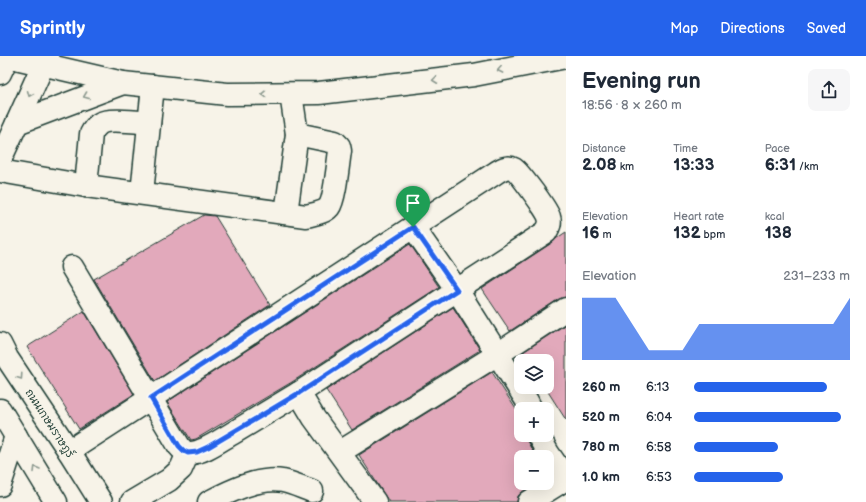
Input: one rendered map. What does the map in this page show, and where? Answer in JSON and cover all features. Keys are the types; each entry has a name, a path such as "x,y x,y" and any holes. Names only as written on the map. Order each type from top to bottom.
{"main road":[{"path":"0,73 7,56 45,60 123,82 227,94 291,94 319,93 474,75 566,57"},
{"path":"0,160 45,60"},
{"path":"17,123 123,82"},
{"path":"142,193 153,86"},
{"path":"286,213 297,134 291,94"},
{"path":"86,186 91,134 94,128 100,123 111,121 149,123"},
{"path":"0,171 86,186 306,216 318,213 328,208 333,199 340,151 339,146 335,142 297,134"},
{"path":"69,451 151,398 494,174 504,168 514,169 529,186 550,216 550,226 546,232 299,393 208,447 197,452 188,453 179,446 151,398 72,267"},
{"path":"413,227 457,290 527,402"},
{"path":"340,452 498,354 566,309"},
{"name":"ถนนเกษมราษฎร์","path":"0,344 7,358 101,502"},
{"path":"299,393 314,418 375,502"},
{"path":"0,410 56,502"},
{"path":"0,485 16,436"},
{"path":"529,502 566,479 542,442"},
{"path":"132,502 169,480 181,469 188,453"},
{"path":"209,502 221,495 263,480 282,481 312,491"},
{"path":"0,491 1,502"}],"building":[{"path":"204,215 215,216 270,305 155,381 94,279"},
{"path":"566,232 566,297 559,299 510,331 482,289"},
{"path":"410,244 439,287 292,382 196,439 191,440 167,402"},
{"path":"453,307 480,350 352,430 326,390"},
{"path":"84,311 134,394 79,429 27,347"},
{"path":"566,324 566,420 549,394 554,394 554,354 524,354 523,352"},
{"path":"492,372 514,406 514,442 528,442 532,450 514,450 514,490 525,490 518,496 517,502 389,502 359,455"}],"route":[{"path":"413,227 457,290 299,393 208,447 197,452 188,453 179,446 151,398 413,227"}]}
